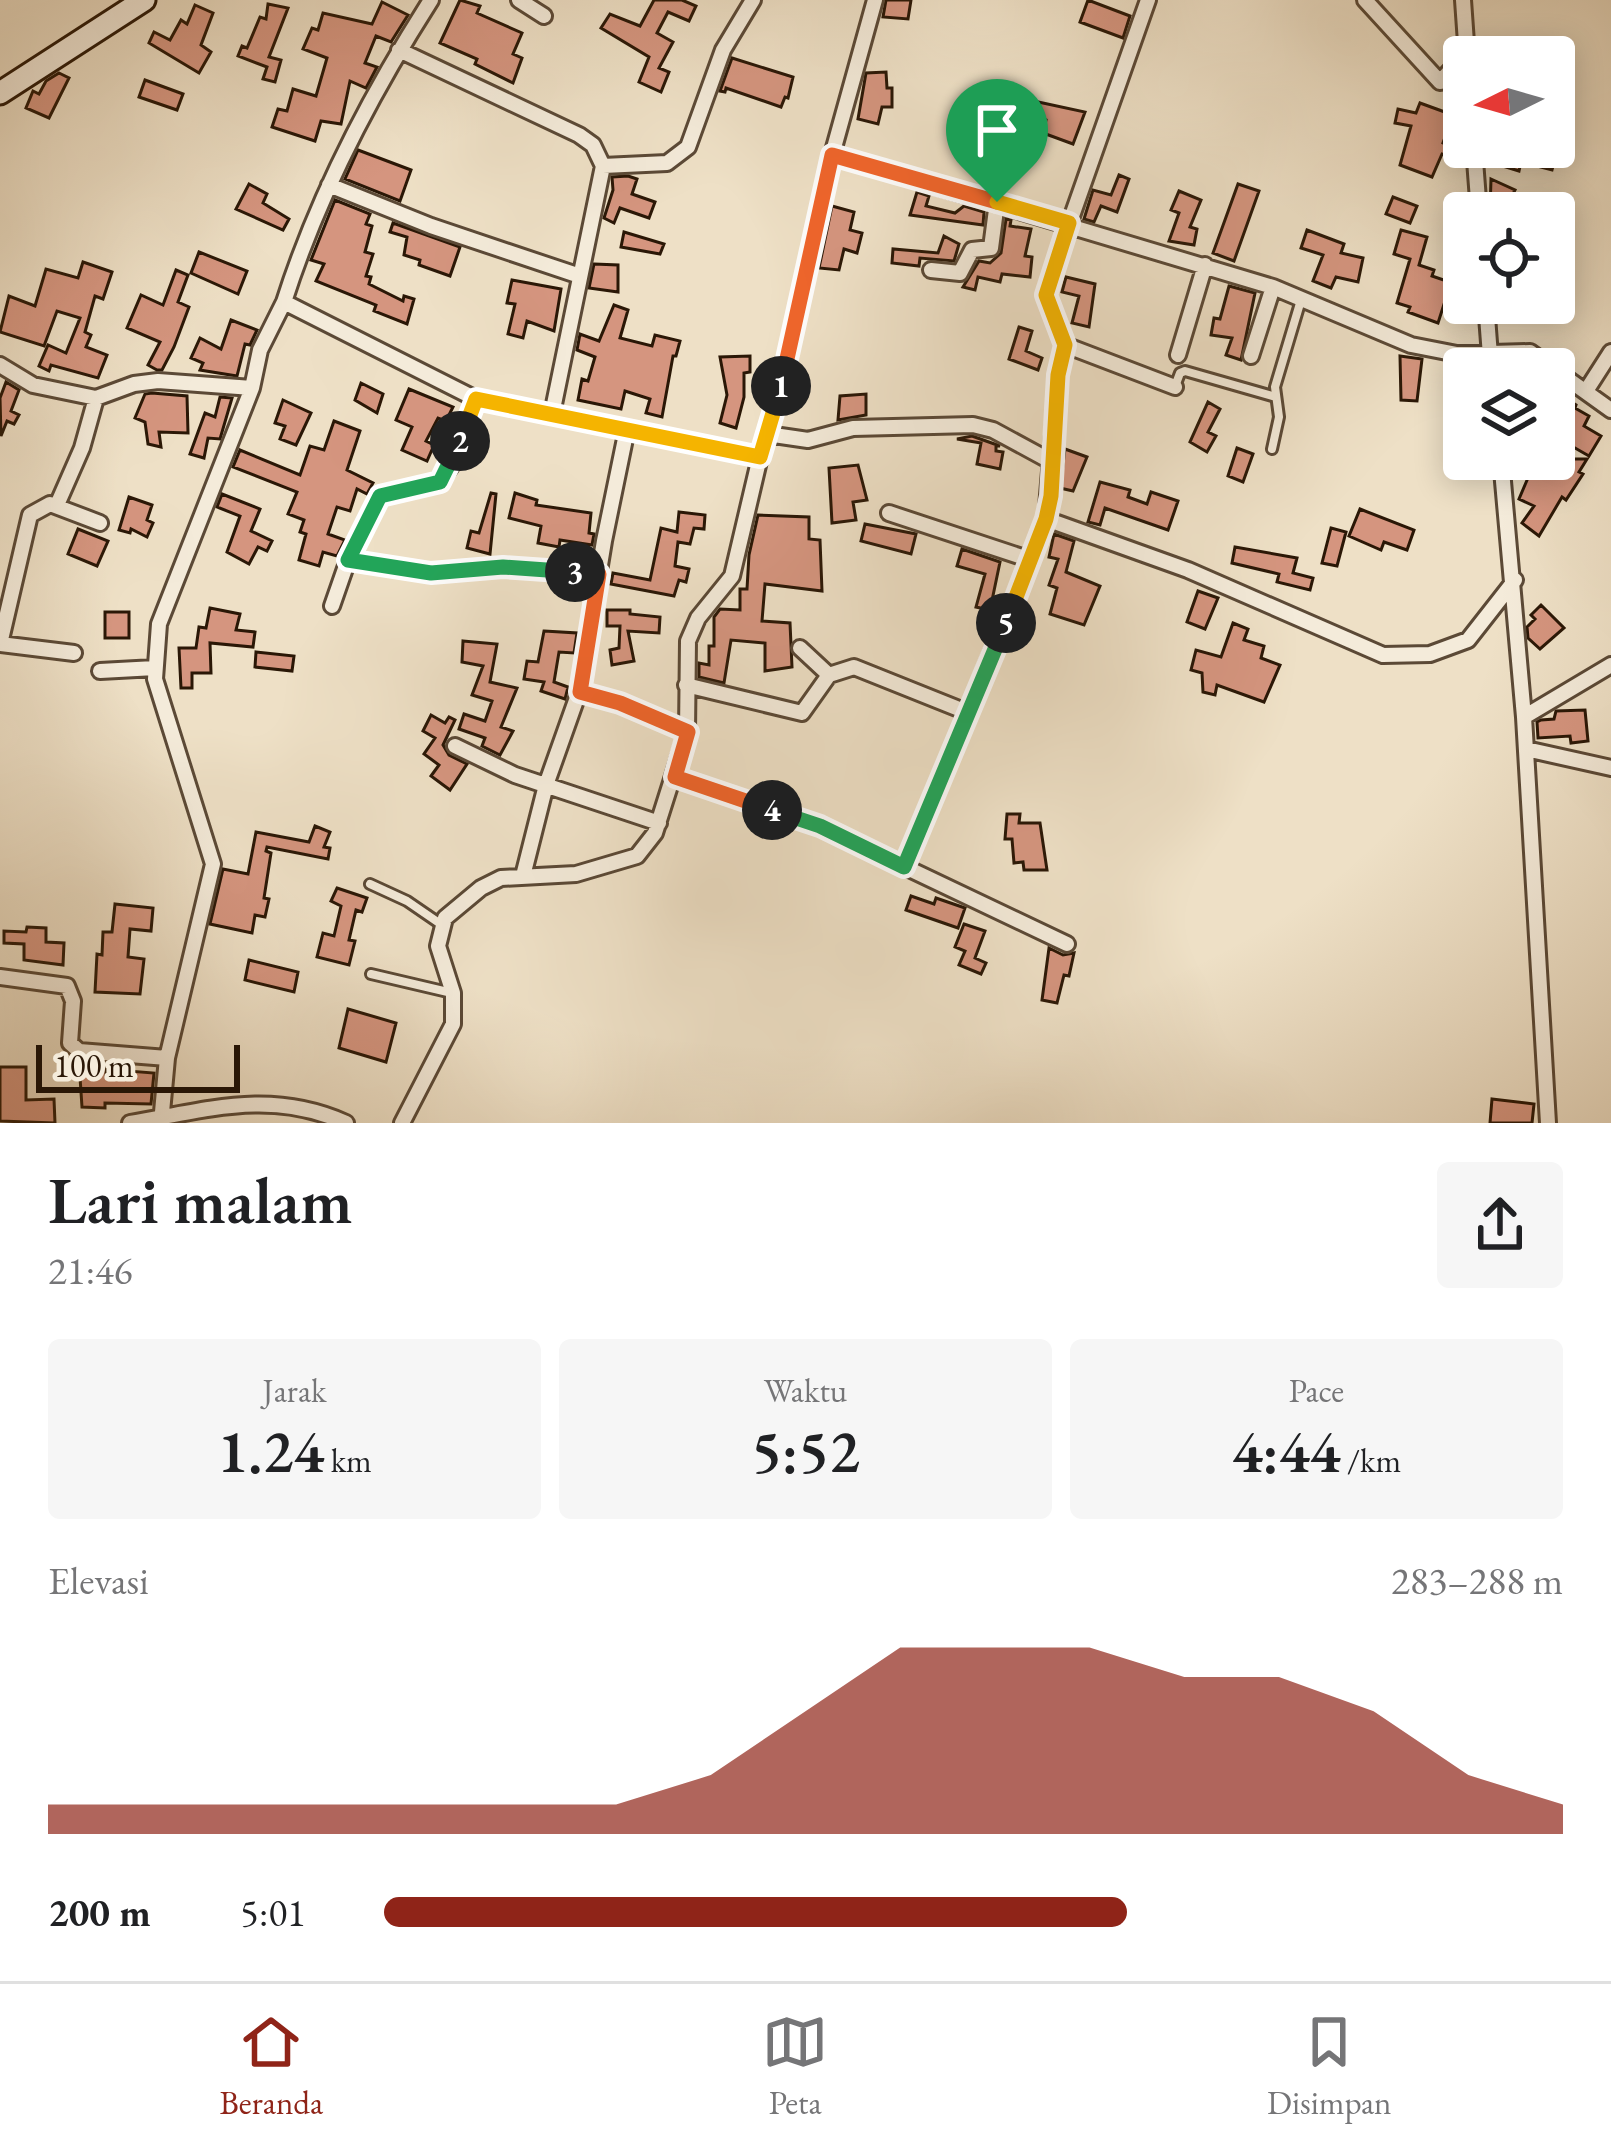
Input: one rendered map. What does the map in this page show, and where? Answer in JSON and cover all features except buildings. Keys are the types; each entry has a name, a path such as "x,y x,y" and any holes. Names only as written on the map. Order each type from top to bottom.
{"main road":[{"path":"0,93 144,0"}],"street":[{"path":"161,1120 167,1058 213,865 162,708 155,668 160,624 304,241 399,50 431,0"},
{"path":"519,0 544,16"},
{"path":"603,166 657,164 677,159 688,147 723,50 754,0"},
{"path":"402,1123 449,1037 453,993 438,946 442,925 454,908 501,878 576,874 637,856 659,823 688,732 686,686 692,629 732,576 784,377 832,155 875,0"},
{"path":"904,867 1046,519 1058,375 1065,345 1046,295 1148,0"},
{"path":"1365,0 1440,82 1443,79"},
{"path":"1463,0 1466,36"},
{"path":"399,50 579,135 593,146 603,166 552,414"},
{"path":"832,155 1273,286 1411,345 1443,351"},
{"path":"329,185 431,226 580,276"},
{"path":"931,270 960,273 972,250 992,248 997,202"},
{"path":"1178,355 1205,265"},
{"path":"1251,356 1273,286"},
{"path":"284,302 476,399 760,457"},
{"path":"1065,345 1174,389"},
{"path":"1586,391 1611,352"},
{"path":"0,365 33,385 96,398 158,381 251,388"},
{"path":"1575,383 1611,410"},
{"path":"57,505 82,448 96,398"},
{"path":"332,606 348,560 380,496 440,482 451,466 476,399"},
{"path":"767,434 816,440 853,428 973,424 1052,462"},
{"path":"523,877 546,785 580,692 627,429"},
{"path":"1503,480 1524,716 1548,1123"},
{"path":"74,653 0,644 27,521 37,508 57,505 100,523"},
{"path":"889,513 1031,560"},
{"path":"1046,519 1188,571 1383,655 1430,654 1468,640 1514,580"},
{"path":"348,560 431,573 517,567 599,574"},
{"path":"800,648 829,675"},
{"path":"1524,716 1611,665"},
{"path":"100,671 155,668"},
{"path":"686,686 799,720 829,675 843,668 866,668 970,713"},
{"path":"580,692 688,732"},
{"path":"455,746 546,785 659,823"},
{"path":"1526,749 1611,768"},
{"path":"675,777 820,826 1067,944"},
{"path":"0,977 67,986 74,1001 70,1043 79,1051 167,1058"},
{"path":"130,1123 257,1101 294,1106 346,1123"}],"lane":[{"path":"1272,449 1279,417 1275,387 1302,299"},
{"path":"1174,389 1185,371 1276,397"},
{"path":"370,884 442,925"},
{"path":"370,974 453,993"}],"route":[{"path":"832,155 997,202 1069,223 1046,295 1065,345 1058,375 1051,496 1012,608 904,867 820,826 675,777 688,732 580,692 599,574 503,567 448,574 348,560 380,496 440,482 451,466 476,399 760,457 784,377 832,155"}]}
